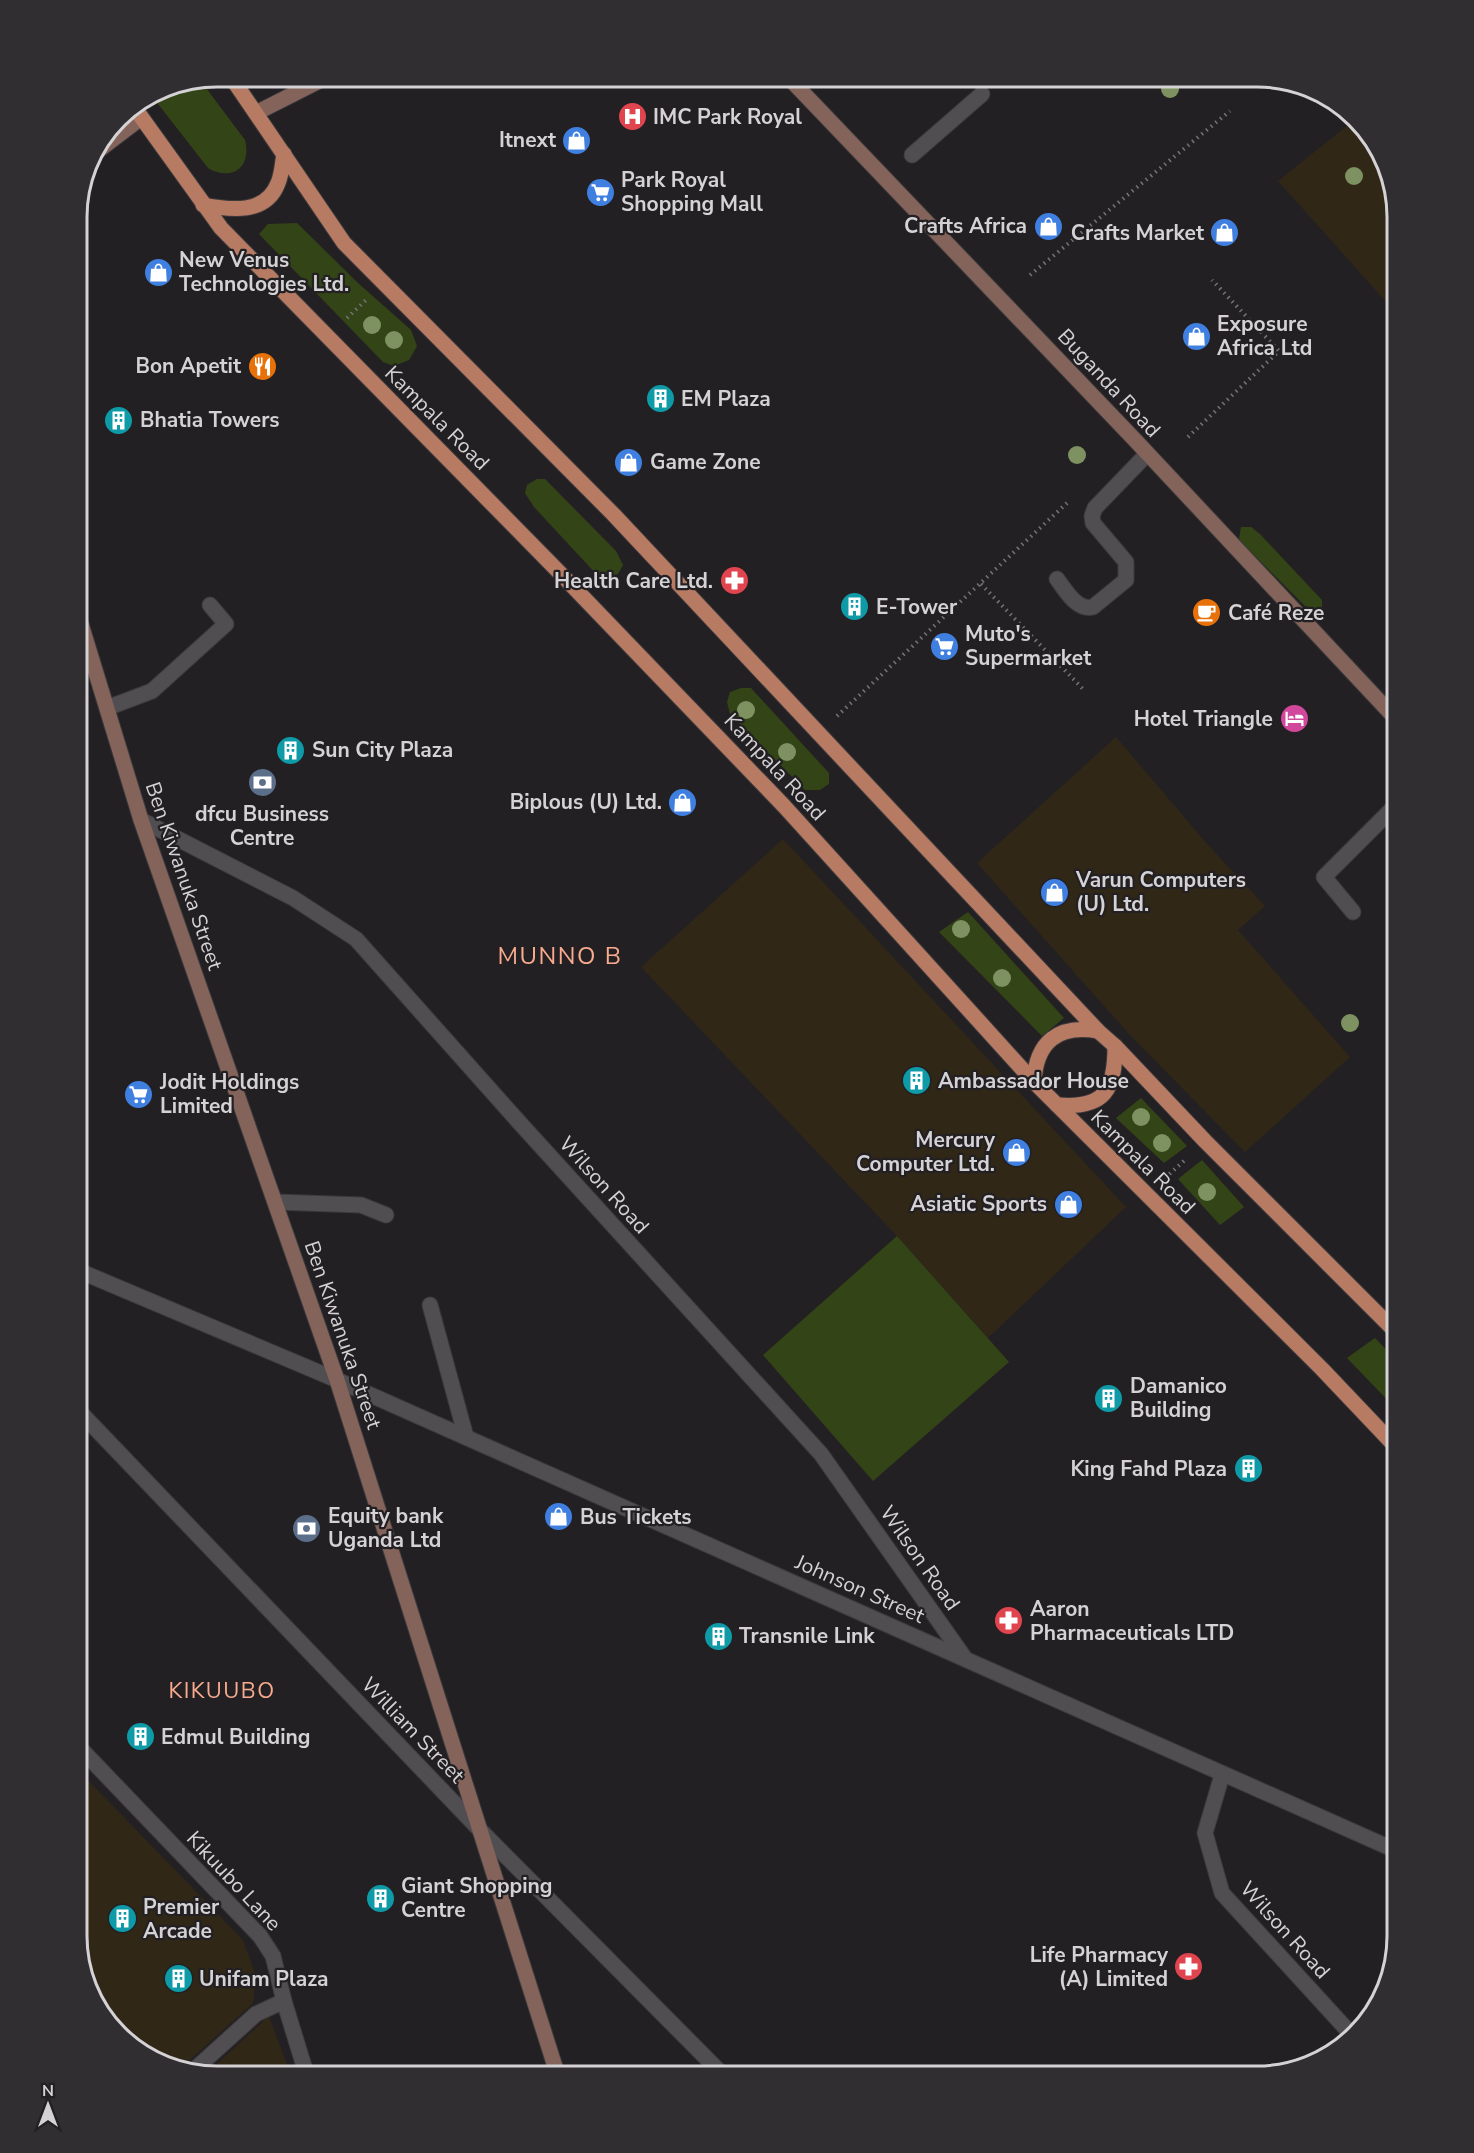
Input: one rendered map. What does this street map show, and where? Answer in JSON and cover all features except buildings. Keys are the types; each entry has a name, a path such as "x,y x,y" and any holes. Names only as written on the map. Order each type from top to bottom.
{"main road":[{"path":"238,87 344,243 614,515 1098,1031 1387,1322"},
{"path":"256,113 306,87"},
{"name":"Buganda Road","path":"798,87 1387,708"},
{"name":"Kampala Road","path":"139,113 221,228 557,570 784,806 1034,1082 1387,1437"},
{"path":"203,205 237,210 254,207 271,195 278,183 284,154"},
{"name":"Ben Kiwanuka Street","path":"87,644 141,820 337,1380 555,2066"},
{"path":"1034,1082 1035,1066 1041,1051 1052,1039 1066,1031 1082,1028 1098,1031"},
{"path":"1057,1105 1087,1104 1100,1097 1110,1086 1115,1071 1115,1046"}],"street":[{"path":"912,155 982,94"},
{"path":"1057,579 1079,606 1086,609 1093,607 1126,580 1126,562 1094,523 1092,516 1095,508 1147,454"},
{"path":"106,708 152,691 226,624 210,605"},
{"path":"1353,912 1324,877 1387,815"},
{"name":"Wilson Road","path":"141,820 293,898 356,939 821,1454 966,1659"},
{"path":"275,1202 362,1205 386,1215"},
{"name":"Johnson Street","path":"87,1274 337,1380 1222,1775 1387,1846"},
{"path":"430,1305 466,1437"},
{"name":"William Street","path":"87,1419 480,1830 714,2066"},
{"name":"Kikuubo Lane","path":"87,1756 260,1936 273,1956 304,2066"},
{"name":"Wilson Road","path":"1222,1775 1205,1833 1222,1893 1347,2030"},
{"path":"200,2065 256,2014 284,2001"}],"path":[{"path":"1030,275 1230,111"},
{"path":"1188,437 1279,351 1212,280"},
{"path":"327,336 384,284"},
{"path":"819,733 1075,496"},
{"path":"981,584 1083,689"},
{"path":"1146,1195 1205,1141"}],"shaded area":[{"path":"1349,125 1370,152 1383,183 1387,217 1387,303 1278,181"},
{"path":"1116,737 1208,845 1265,906 1238,930 1350,1057 1245,1152 1128,1033 977,863"},
{"path":"783,839 1126,1207 988,1338 897,1236 641,967"},
{"path":"87,1779 243,1940 256,1976 253,2003 187,2063 160,2053 145,2044 125,2028 114,2015 97,1986 88,1953"},
{"path":"269,2016 287,2066 215,2066"}],"green space":[{"path":"206,88 245,140 246,150 243,164 232,172 217,172 208,168 156,102 183,91"},
{"path":"297,223 358,283 411,330 417,346 409,360 394,366 383,362 259,234 268,224"},
{"path":"537,479 545,479 616,551 623,565 618,574 598,576 534,507 525,493 527,485"},
{"path":"1241,527 1251,527 1260,534 1322,600 1322,609 1317,610 1305,606 1243,544 1239,539"},
{"path":"741,688 751,688 829,773 829,784 820,790 805,790 730,714 727,702 730,692"},
{"path":"968,912 1064,1018 1042,1036 939,932"},
{"path":"1141,1098 1187,1146 1164,1163 1116,1118"},
{"path":"1202,1160 1244,1207 1220,1225 1178,1179"},
{"path":"897,1236 1009,1362 873,1481 763,1355"},
{"path":"1375,1338 1387,1351 1387,1400 1347,1358"}],"place":[{"name":"IMC Park Royal","path":"632,117"},
{"name":"Itnext","path":"577,140"},
{"name":"Park Royal Shopping Mall","path":"600,192"},
{"name":"Crafts Africa","path":"1048,226"},
{"name":"Crafts Market","path":"1225,233"},
{"name":"New Venus Technologies Ltd.","path":"158,272"},
{"name":"Exposure Africa Ltd","path":"1196,336"},
{"name":"Bon Apetit","path":"262,366"},
{"name":"EM Plaza","path":"660,399"},
{"name":"Bhatia Towers","path":"119,420"},
{"name":"Game Zone","path":"629,462"},
{"name":"Health Care Ltd.","path":"734,581"},
{"name":"E-Tower","path":"855,607"},
{"name":"Café Reze","path":"1207,613"},
{"name":"Muto's Supermarket","path":"944,646"},
{"name":"Hotel Triangle","path":"1294,719"},
{"name":"Sun City Plaza","path":"291,750"},
{"name":"dfcu Business Centre","path":"262,783"},
{"name":"Biplous (U) Ltd.","path":"683,802"},
{"name":"Varun Computers (U) Ltd.","path":"1055,892"},
{"name":"Ambassador House","path":"917,1081"},
{"name":"Jodit Holdings Limited","path":"139,1094"},
{"name":"Mercury Computer Ltd.","path":"1016,1152"},
{"name":"Asiatic Sports","path":"1068,1204"},
{"name":"Damanico Building","path":"1109,1398"},
{"name":"King Fahd Plaza","path":"1248,1469"},
{"name":"Bus Tickets","path":"559,1517"},
{"name":"Equity bank Uganda Ltd","path":"307,1528"},
{"name":"Aaron Pharmaceuticals LTD","path":"1009,1621"},
{"name":"Transnile Link","path":"718,1636"},
{"name":"Edmul Building","path":"140,1737"},
{"name":"Giant Shopping Centre","path":"380,1898"},
{"name":"Premier Arcade","path":"122,1919"},
{"name":"Life Pharmacy (A) Limited","path":"1189,1967"},
{"name":"Unifam Plaza","path":"178,1979"}],"district":[{"name":"MUNNO B","path":"560,956"},
{"name":"KIKUUBO","path":"222,1691"}]}
